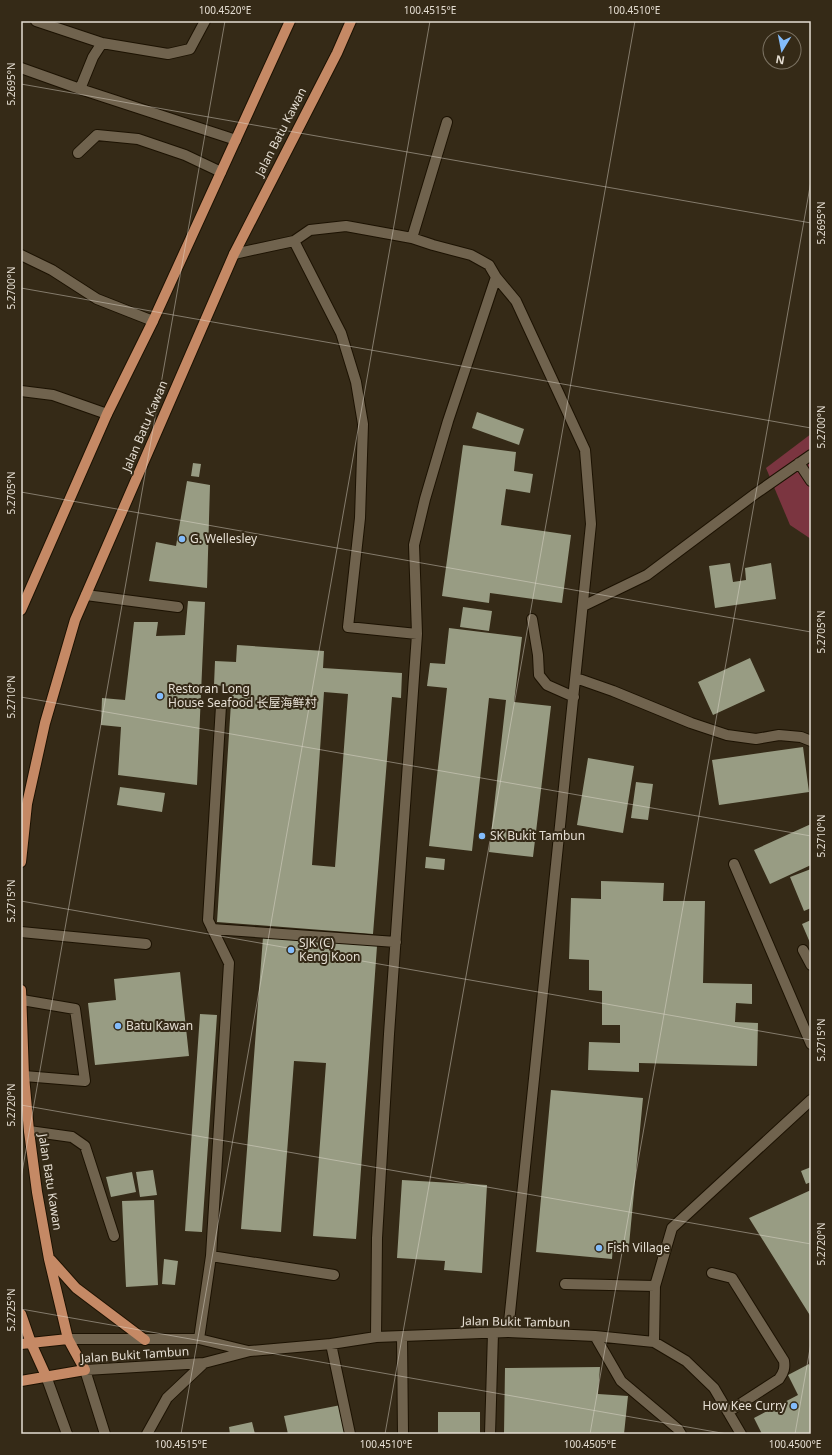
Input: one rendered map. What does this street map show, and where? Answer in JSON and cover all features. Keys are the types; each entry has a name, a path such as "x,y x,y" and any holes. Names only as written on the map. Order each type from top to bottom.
{"main road":[{"path":"21,610 107,414 153,321 290,21"},
{"name":"Jalan Batu Kawan","path":"21,862 27,804 45,723 75,620 234,254 333,60 351,21"},
{"name":"Jalan Batu Kawan","path":"21,995 24,1076 37,1192 49,1259 68,1339 85,1370"},
{"path":"49,1259 76,1288 145,1340"},
{"path":"21,1314 26,1343 46,1376"},
{"name":"Jalan Bukit Tambun","path":"26,1343 68,1339"},
{"name":"Jalan Bukit Tambun","path":"21,1381 85,1370"}],"street":[{"path":"36,21 102,44 168,54 190,49 202,22"},
{"path":"80,89 92,57 102,44"},
{"path":"21,68 236,140"},
{"path":"412,238 447,122"},
{"path":"78,153 97,135 138,138 185,155 221,172"},
{"path":"234,254 294,241 310,230 346,226 412,238 471,255 489,265 496,277 516,301 585,450 591,524 508,1332"},
{"path":"294,241 341,333 356,382 362,424 360,518 348,627 417,634"},
{"path":"21,255 52,270 97,299 153,321"},
{"path":"376,1337 377,1238 417,634 414,545 425,499 448,421 496,277"},
{"path":"21,391 53,395 107,414"},
{"path":"583,606 648,575 755,494 811,455"},
{"path":"799,463 811,481"},
{"path":"86,595 178,607"},
{"path":"532,618 538,655 539,675 547,685 574,697"},
{"path":"576,678 613,691 691,723 727,735 756,739 779,735 801,737 811,741"},
{"path":"199,1339 211,1256 229,963 208,920 221,706"},
{"path":"734,864 809,1032 811,1044"},
{"path":"212,928 396,942"},
{"path":"21,932 146,944"},
{"path":"803,950 811,966"},
{"path":"21,995 75,1009 85,1080 24,1076"},
{"path":"654,1342 655,1286 672,1228 811,1100"},
{"path":"29,1131 72,1137 85,1146 114,1236"},
{"path":"211,1256 334,1275"},
{"path":"712,1273 732,1278 784,1361 785,1368 779,1378 728,1412"},
{"path":"565,1284 655,1286"},
{"name":"Jalan Bukit Tambun","path":"85,1370 204,1363 250,1352 331,1344 376,1337 508,1332 595,1336 654,1342 686,1361 714,1388 740,1434"},
{"path":"490,1434 493,1333"},
{"path":"402,1336 403,1434"},
{"path":"595,1336 621,1381 678,1429 681,1434"},
{"name":"Jalan Bukit Tambun","path":"68,1339 199,1339 250,1352"},
{"path":"331,1344 350,1434"},
{"path":"147,1434 167,1398 204,1363"},
{"path":"85,1370 105,1434"},
{"path":"46,1376 67,1434"}],"shaded area":[{"path":"811,434 811,539 790,525 766,468"}],"building":[{"path":"477,412 524,429 519,445 472,428"},
{"path":"463,445 516,452 514,471 533,474 530,493 506,489 501,525 571,535 562,603 490,593 489,603 442,596"},
{"path":"193,463 201,464 199,477 191,476"},
{"path":"187,481 210,485 207,588 149,581 156,542 176,546"},
{"path":"730,563 733,582 746,580 745,568 771,563 776,599 715,608 709,566"},
{"path":"188,601 205,602 197,785 118,775 121,727 101,725 102,698 125,700 134,622 158,622 156,636 185,635"},
{"path":"463,607 492,611 489,631 460,627"},
{"path":"449,628 522,637 514,702 551,706 533,857 489,852 506,700 489,698 472,851 429,846 447,688 427,686 430,663 445,664"},
{"path":"237,645 324,651 323,668 402,673 401,698 392,697 373,934 217,922 232,687 214,685 215,661 236,662","holes":["324,692 348,694 335,867 312,865"]},
{"path":"750,658 765,691 713,715 698,682"},
{"path":"803,747 809,792 719,805 712,760"},
{"path":"588,758 634,766 623,833 577,825"},
{"path":"636,782 653,784 648,820 631,818"},
{"path":"120,787 165,793 162,812 117,805"},
{"path":"811,824 811,865 770,884 754,850"},
{"path":"426,857 445,859 444,870 425,868"},
{"path":"811,869 811,908 804,911 790,877"},
{"path":"601,881 664,883 663,901 705,901 703,983 752,984 752,1004 736,1003 735,1022 758,1023 757,1066 639,1063 639,1072 588,1070 589,1042 620,1043 620,1025 602,1025 602,991 589,990 589,960 569,959 571,898 601,899"},
{"path":"811,920 811,945 802,924"},
{"path":"263,937 377,946 356,1239 313,1236 326,1063 294,1061 281,1232 241,1229"},
{"path":"180,972 189,1056 95,1065 88,1003 116,1000 114,979"},
{"path":"200,1014 217,1015 202,1232 185,1231"},
{"path":"551,1090 643,1098 629,1245 613,1243 612,1259 536,1252"},
{"path":"811,1167 811,1182 806,1184 801,1171"},
{"path":"153,1170 157,1195 140,1197 136,1172"},
{"path":"132,1172 136,1192 111,1197 106,1177"},
{"path":"402,1180 487,1185 482,1273 444,1270 445,1261 397,1258"},
{"path":"811,1190 811,1317 749,1218"},
{"path":"154,1200 158,1285 126,1287 122,1201"},
{"path":"164,1259 178,1261 175,1285 162,1284"},
{"name":"How Kee Curry","path":"809,1364 811,1368 811,1434 762,1434 754,1418 798,1395 788,1375"},
{"path":"600,1367 598,1394 628,1396 624,1434 504,1434 505,1368"},
{"path":"341,1405 347,1434 288,1434 284,1416"},
{"path":"438,1412 480,1412 480,1434 438,1434"},
{"path":"252,1422 255,1434 230,1434 229,1427"}],"place":[{"name":"G. Wellesley","path":"182,539"},
{"name":"Restoran Long House Seafood 长屋海鲜村","path":"160,696"},
{"name":"SK Bukit Tambun","path":"482,836"},
{"name":"SJK (C) Keng Koon","path":"291,950"},
{"name":"Batu Kawan","path":"118,1026"},
{"name":"Fish Village","path":"599,1248"},
{"name":"How Kee Curry","path":"794,1406"}]}
